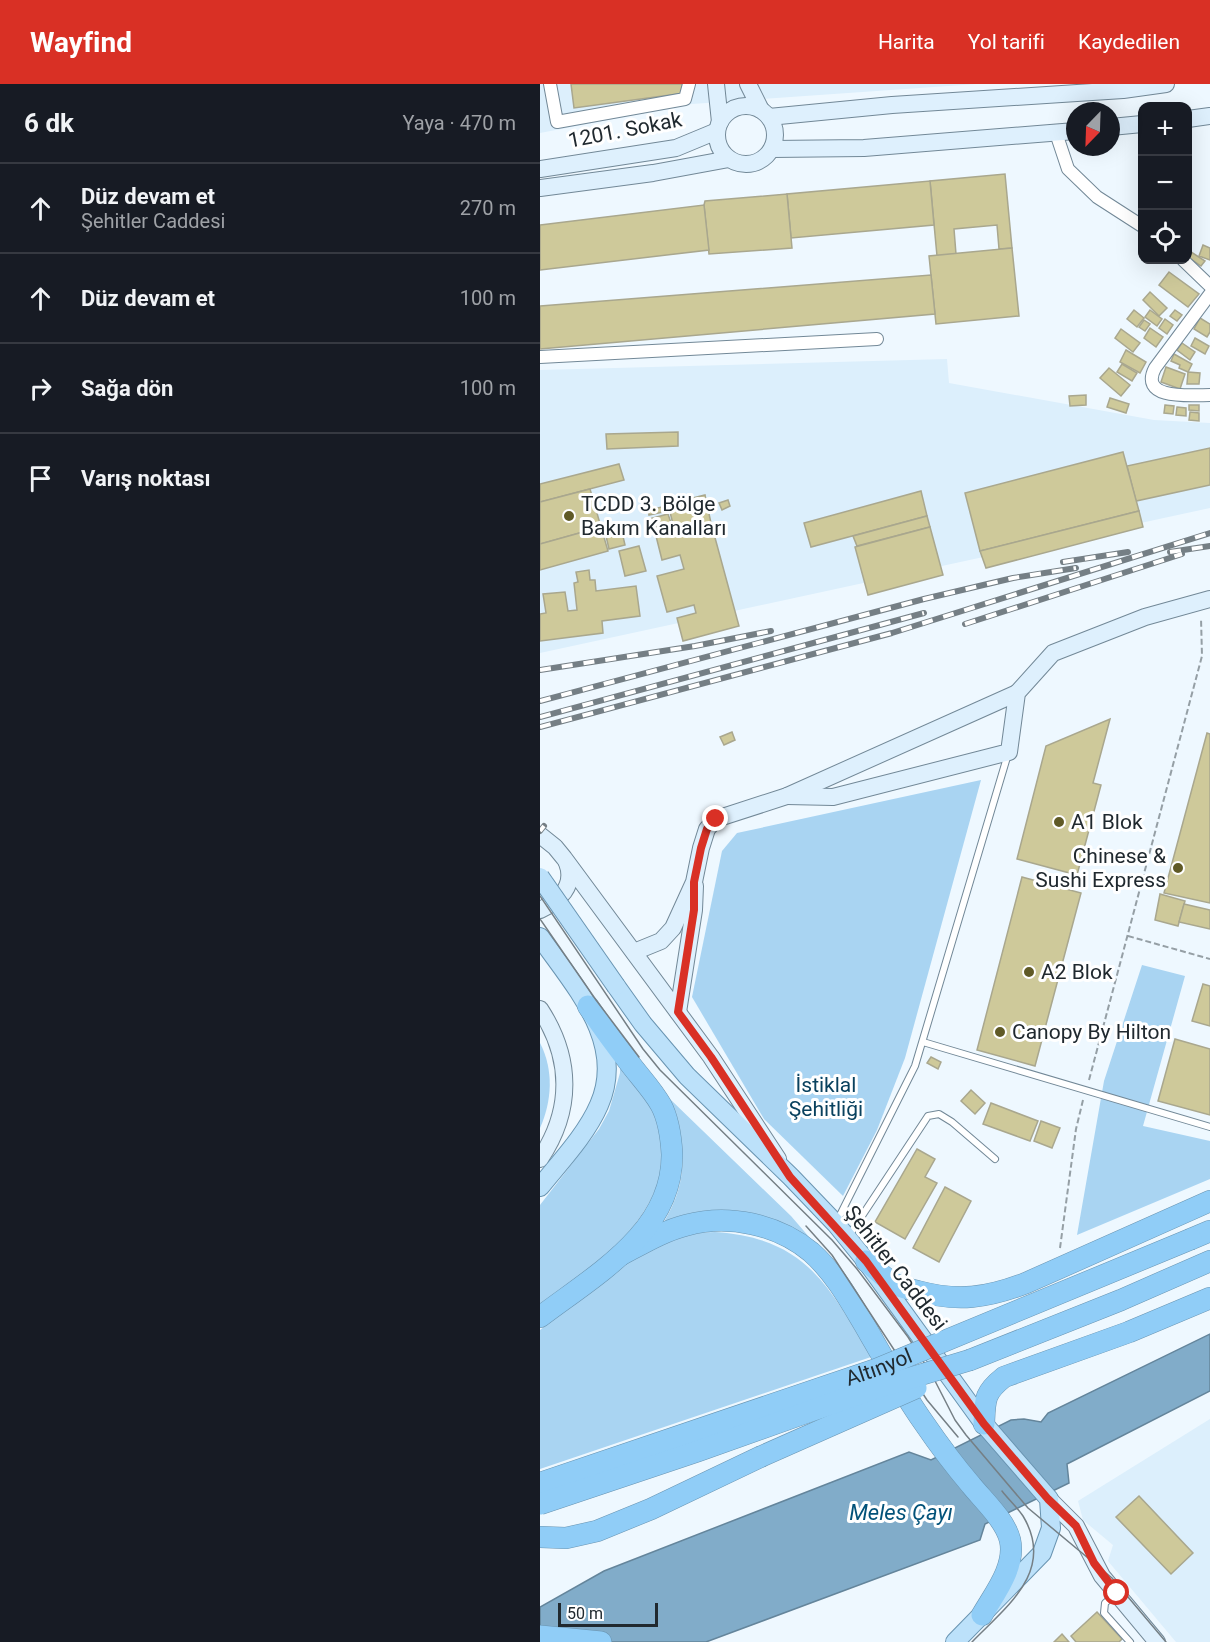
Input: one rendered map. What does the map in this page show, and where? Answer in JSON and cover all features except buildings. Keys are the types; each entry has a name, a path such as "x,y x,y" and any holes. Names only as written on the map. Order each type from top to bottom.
{"highway":[{"path":"588,1006 615,1045 655,1094 670,1128 672,1170 667,1190 654,1218 621,1255"},
{"path":"866,1261 895,1285 924,1293 959,1298 1006,1291 1210,1201"},
{"path":"540,1317 621,1255 659,1235 685,1226 706,1221 729,1220 769,1228 791,1238 812,1253 847,1297 912,1406 1010,1538 1010,1561 982,1615"},
{"name":"Altınyol","path":"540,1483 877,1368 1201,1235"},
{"name":"Altınyol","path":"540,1504 867,1391 970,1360 1121,1300 1210,1261"},
{"path":"984,1424 985,1399 991,1387 1004,1377 1129,1332 1210,1298"},
{"path":"540,1537 566,1538 597,1531 651,1509 760,1457 931,1382 970,1360"},
{"path":"540,1636 601,1642"}],"main road":[{"path":"716,84 719,147 729,159 748,164 758,162 766,156 772,148 775,133 748,84"},
{"path":"719,126 726,114 733,109 752,106 765,113 892,105 1018,91 1123,90 1166,84"},
{"path":"1192,119 1210,117"},
{"path":"1120,126 1138,124"},
{"name":"1201. Sokak","path":"540,169 676,148 719,126"},
{"path":"772,148 864,148 1066,132"},
{"path":"540,188 653,173 729,159"},
{"path":"678,1012 694,910 694,882 707,829 716,819 787,796 1017,693 1053,653 1145,617 1205,601"},
{"path":"787,796 833,797 1009,753 1017,693"},
{"path":"540,835 564,858 711,1057 790,1177"},
{"path":"540,910 555,902 568,885 570,874 564,858"},
{"name":"Şehitler Caddesi","path":"540,877 643,1024 687,1077 790,1177 866,1261 984,1424 1048,1499 1076,1526 1094,1563 1151,1641"},
{"path":"634,952 661,941 673,928 694,882"},
{"path":"540,937 588,1006 606,1047 608,1067 602,1097 589,1124 540,1187"},
{"path":"540,1009 557,1040 564,1069 565,1086 563,1109 540,1159"},
{"path":"955,1642 1042,1553 1051,1528 1048,1499"}],"street":[{"path":"550,84 557,122 686,99 689,84"},
{"path":"1056,134 1068,169 1097,197 1138,223"},
{"path":"1187,264 1210,286"},
{"path":"1210,294 1155,368 1152,381 1158,391 1167,395 1210,395"},
{"path":"540,357 877,339"}],"lane":[{"path":"841,1231 915,1066 1009,753"},
{"path":"923,1042 1210,1127"},
{"path":"841,1231 928,1116 939,1114 952,1122 995,1159"},
{"path":"1117,1593 1105,1603 1104,1613 1130,1642"}],"path":[{"path":"1058,1269 1076,1129 1202,656 1205,601"},
{"path":"1128,936 1210,959"}],"shaded area":[{"path":"540,84 977,84 692,104 540,133"},
{"path":"947,359 949,383 1154,420 1210,423 1210,508 540,653 540,370"},
{"path":"1210,1419 1210,1642 1176,1642 1108,1561 1113,1545 1083,1520 1078,1501"}],"green space":[{"name":"İstiklal Şehitliği","path":"981,780 905,1058 877,1130 843,1196 764,1119 692,997 722,851 737,833"},
{"path":"1142,965 1185,976 1143,1126 1210,1141 1210,1179 1077,1235 1104,1081"},
{"path":"540,1043 548,1064 550,1086 547,1107 540,1128"},
{"path":"620,1059 650,1098 661,1124 664,1144 663,1163 658,1182 651,1200 640,1217 614,1248 588,1270 540,1304 540,1205 599,1129 609,1111 620,1073"},
{"path":"671,1100 791,1216 816,1245 797,1233 666,1222 678,1190 682,1161 682,1147"},
{"path":"715,1232 746,1236 772,1244 793,1255 827,1288 842,1308 871,1357 540,1469 540,1330 636,1255 691,1233"}],"water":[{"name":"Meles Çayı","path":"1210,1334 1210,1391 1067,1464 1069,1483 985,1524 980,1540 706,1642 540,1642 540,1607 604,1571 909,1452 931,1460 1011,1420 1024,1419 1041,1422 1048,1413"}],"tram line":[{"path":"540,896 643,1049 660,1070 832,1240 857,1269 908,1337 933,1377 955,1420 966,1435 1028,1508 1112,1578 1166,1642"},
{"path":"540,919 639,1057"},
{"path":"806,1226 832,1255 927,1400 958,1437"},
{"path":"972,1642 1012,1601 1023,1586 1034,1554 1032,1536 1023,1516 1002,1491"}],"railway":[{"path":"540,727 892,633 1210,533"},
{"path":"1170,552 1210,546"},
{"path":"1063,562 1128,552"},
{"path":"965,624 1182,554"},
{"path":"540,701 924,599 1013,578 1076,568"},
{"path":"540,717 924,613"},
{"path":"540,670 695,646 771,631"},
{"path":"540,831 544,826"}],"place":[{"name":"TCDD 3. Bölge Bakım Kanalları","path":"569,516"},
{"name":"A1 Blok","path":"1059,822"},
{"name":"Chinese & Sushi Express","path":"1178,868"},
{"name":"A2 Blok","path":"1029,972"},
{"name":"Canopy By Hilton","path":"1000,1032"}],"route":[{"path":"716,819 707,829 694,882 696,898 678,1012 711,1057 790,1177 836,1224 866,1261 914,1324 984,1424 1048,1499 1076,1526 1094,1563 1117,1593"}]}
